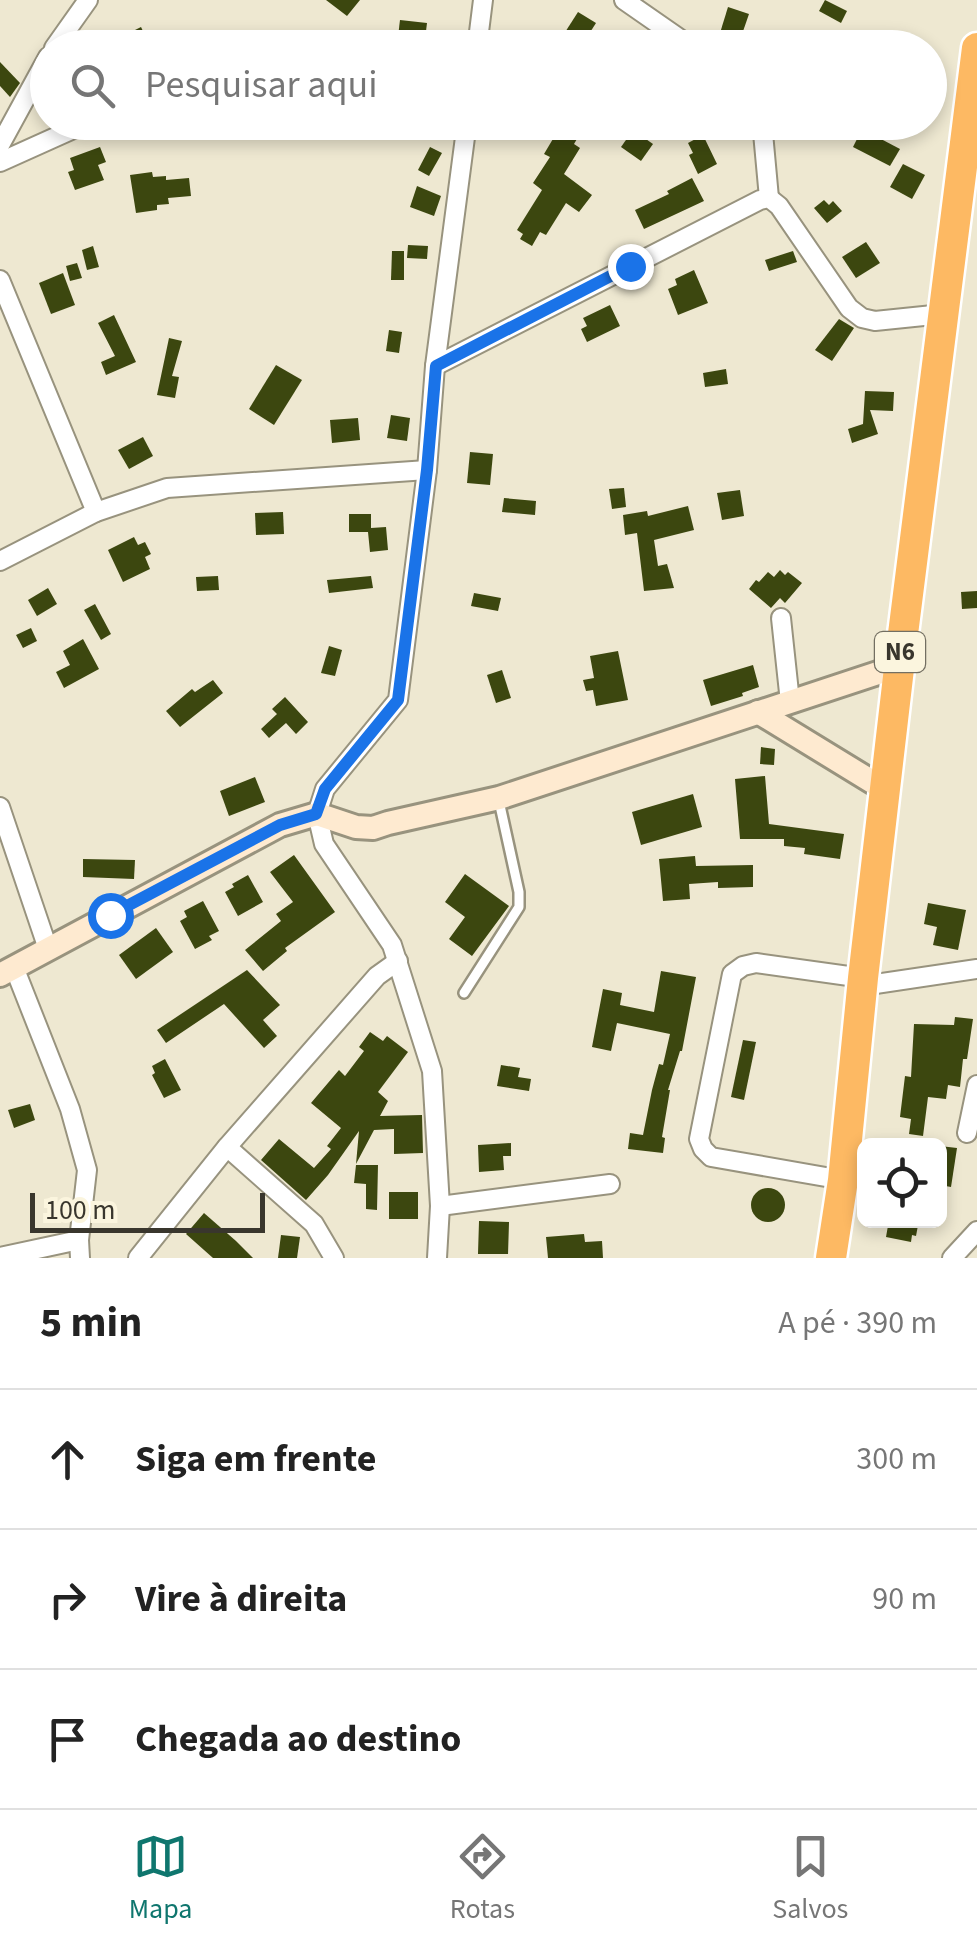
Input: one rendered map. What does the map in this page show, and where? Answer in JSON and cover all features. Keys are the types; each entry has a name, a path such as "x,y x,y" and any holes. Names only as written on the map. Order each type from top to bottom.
{"highway":[{"name":"N6","path":"831,1258 942,314 966,234 977,48"}],"street":[{"path":"67,30 88,0"},
{"path":"479,30 483,0"},
{"path":"624,0 666,30"},
{"path":"0,145 30,90"},
{"path":"0,162 49,140"},
{"path":"436,1258 440,1206 432,1071 392,945 324,844 316,814 325,789 398,700 465,140"},
{"path":"764,140 769,198 779,206 849,308 862,318 875,320 942,314"},
{"path":"436,366 769,198"},
{"path":"0,280 96,512"},
{"path":"0,562 96,512 167,488 427,470"},
{"path":"781,618 790,702"},
{"path":"0,1257 80,1249 87,1170 70,1109 7,971 280,825 316,814 356,827 373,828 499,798 899,666"},
{"path":"758,712 884,789"},
{"path":"0,807 48,949"},
{"path":"138,1258 226,1147 377,976 398,961"},
{"path":"842,1180 711,1156 703,1149 699,1139 732,974 742,966 756,963 862,982 977,969"},
{"path":"967,1133 977,1084"},
{"path":"226,1147 314,1224 334,1258"},
{"path":"440,1206 610,1184"},
{"path":"952,1258 977,1231"}],"lane":[{"path":"464,993 519,907 499,798"}],"building":[{"path":"326,0 360,0 347,16"},
{"path":"825,0 847,11 841,23 819,11"},
{"path":"728,7 749,14 743,30 721,30"},
{"path":"578,12 596,23 592,30 566,30"},
{"path":"400,20 427,23 426,30 399,30"},
{"path":"0,62 20,83 10,97 0,86"},
{"path":"552,140 576,140 574,144 580,148 564,174 592,195 579,212 566,203 546,235 540,232 532,246 520,239 523,234 517,230 542,190 533,183 550,157 544,154"},
{"path":"626,140 647,140 653,144 641,161 621,147"},
{"path":"705,140 717,164 698,174 688,143"},
{"path":"856,140 883,140 900,149 890,166 853,147"},
{"path":"100,147 106,162 98,165 104,180 75,190 68,172 74,170 70,158"},
{"path":"430,147 442,153 429,176 418,170"},
{"path":"903,164 925,175 912,199 890,187"},
{"path":"152,172 153,177 166,176 166,180 189,178 191,196 168,198 169,204 157,205 157,210 136,213 130,175"},
{"path":"692,178 704,201 644,229 635,210"},
{"path":"417,186 441,196 434,216 410,207"},
{"path":"824,200 829,205 833,201 842,211 827,223 814,208"},
{"path":"866,242 880,263 856,278 842,257"},
{"path":"408,245 428,246 427,259 407,258"},
{"path":"93,246 99,267 87,270 82,250"},
{"path":"392,251 404,251 404,280 391,280"},
{"path":"793,251 797,262 769,271 765,260"},
{"path":"77,263 82,278 70,281 66,266"},
{"path":"694,270 708,303 678,315 668,289 677,285 675,279"},
{"path":"63,273 75,305 51,314 39,283"},
{"path":"610,305 620,326 587,342 581,329 587,326 583,318"},
{"path":"114,315 136,362 106,375 101,362 115,356 98,323"},
{"path":"839,319 854,328 832,361 815,350"},
{"path":"389,330 402,332 399,353 386,351"},
{"path":"169,338 182,341 172,376 179,377 175,398 157,395"},
{"path":"276,365 302,380 274,425 249,409"},
{"path":"726,369 728,384 705,387 703,373"},
{"path":"865,391 894,392 893,411 870,410 878,434 852,443 848,429 863,424"},
{"path":"391,415 410,418 407,441 387,438"},
{"path":"358,418 360,440 332,443 330,420"},
{"path":"143,437 153,456 129,469 118,450"},
{"path":"470,452 493,454 490,485 467,483"},
{"path":"624,488 626,507 612,509 609,489"},
{"path":"740,490 744,516 722,520 717,493"},
{"path":"504,498 536,501 535,515 502,512"},
{"path":"688,506 694,530 654,540 658,566 667,564 674,588 644,591 637,533 625,535 623,515 647,511 648,516"},
{"path":"283,512 284,534 256,535 255,513"},
{"path":"349,514 371,514 371,528 386,527 388,550 370,552 368,532 349,532"},
{"path":"134,537 138,545 145,542 151,554 145,557 150,569 123,582 108,550"},
{"path":"780,570 802,583 785,603 780,598 771,608 749,589 768,572 774,577"},
{"path":"218,576 219,590 197,591 196,577"},
{"path":"371,576 373,588 329,593 327,580"},
{"path":"48,588 57,604 37,616 28,600"},
{"path":"977,591 977,608 962,609 961,592"},
{"path":"474,593 501,598 498,611 471,606"},
{"path":"95,604 111,634 101,640 84,610"},
{"path":"31,628 37,641 23,648 16,635"},
{"path":"83,639 99,669 64,688 56,672 70,665 63,651"},
{"path":"329,646 342,650 335,676 321,673"},
{"path":"618,651 628,700 596,706 593,690 586,691 583,680 594,678 590,656"},
{"path":"753,665 759,687 711,706 703,680"},
{"path":"502,670 511,698 496,703 487,675"},
{"path":"213,680 223,693 180,727 166,711 192,689 195,692"},
{"path":"285,697 308,722 296,734 286,723 269,738 261,729 277,714 272,709"},
{"path":"761,747 775,749 774,765 760,764"},
{"path":"765,776 769,824 844,834 840,859 804,854 805,848 784,846 784,839 740,839 735,779"},
{"path":"255,777 265,802 229,816 220,791"},
{"path":"693,794 702,827 641,845 632,812"},
{"path":"294,855 335,912 285,948 287,951 263,971 245,950 281,921 276,914 293,902 270,872"},
{"path":"695,856 696,866 753,865 753,887 718,888 718,882 689,884 690,899 663,901 659,859"},
{"path":"83,859 135,860 134,879 83,877"},
{"path":"465,874 509,906 472,956 449,939 465,917 445,902"},
{"path":"248,875 263,902 238,916 225,892"},
{"path":"203,901 219,931 195,949 180,921 187,917 184,911"},
{"path":"928,903 966,910 958,950 933,945 937,927 924,924"},
{"path":"156,928 173,952 136,979 119,955"},
{"path":"247,970 280,1005 263,1020 277,1036 264,1048 224,1004 166,1043 157,1030"},
{"path":"661,971 696,977 682,1051 668,1090 663,1153 628,1149 630,1133 643,1135 670,1034 617,1023 611,1051 592,1047 603,989 622,993 620,1005 654,1012"},
{"path":"955,1017 973,1019 960,1087 948,1085 946,1099 928,1097 923,1136 909,1134 911,1119 900,1117 905,1076 911,1077 914,1024 954,1025"},
{"path":"370,1032 383,1041 387,1036 408,1052 378,1092 388,1101 380,1116 422,1115 423,1153 394,1154 394,1129 374,1130 356,1164 359,1131 306,1200 261,1160 279,1139 314,1168 331,1149 327,1146 341,1128 311,1103 339,1070 345,1076 364,1051 359,1047"},
{"path":"743,1040 756,1042 744,1100 731,1097"},
{"path":"165,1059 181,1090 164,1098 152,1075 152,1066"},
{"path":"501,1065 520,1068 518,1077 531,1079 529,1091 497,1086"},
{"path":"30,1104 35,1120 14,1128 8,1110"},
{"path":"511,1143 511,1156 503,1156 504,1170 479,1172 478,1145"},
{"path":"947,1147 957,1148 951,1187 947,1186"},
{"path":"356,1165 378,1165 377,1210 366,1209 366,1184 354,1183"},
{"path":"768,1188 780,1193 785,1205 780,1217 768,1222 756,1217 751,1205 756,1193"},
{"path":"389,1192 418,1192 418,1219 389,1219"},
{"path":"204,1213 253,1258 213,1258 186,1234"},
{"path":"479,1221 509,1222 508,1254 478,1254"},
{"path":"888,1228 918,1228 911,1242 886,1237"},
{"path":"584,1234 585,1242 602,1241 603,1258 548,1258 546,1237"},
{"path":"281,1235 300,1237 297,1258 278,1258"}],"route":[{"path":"110,915 280,825 316,814 325,789 398,700 436,366 630,266"}]}
